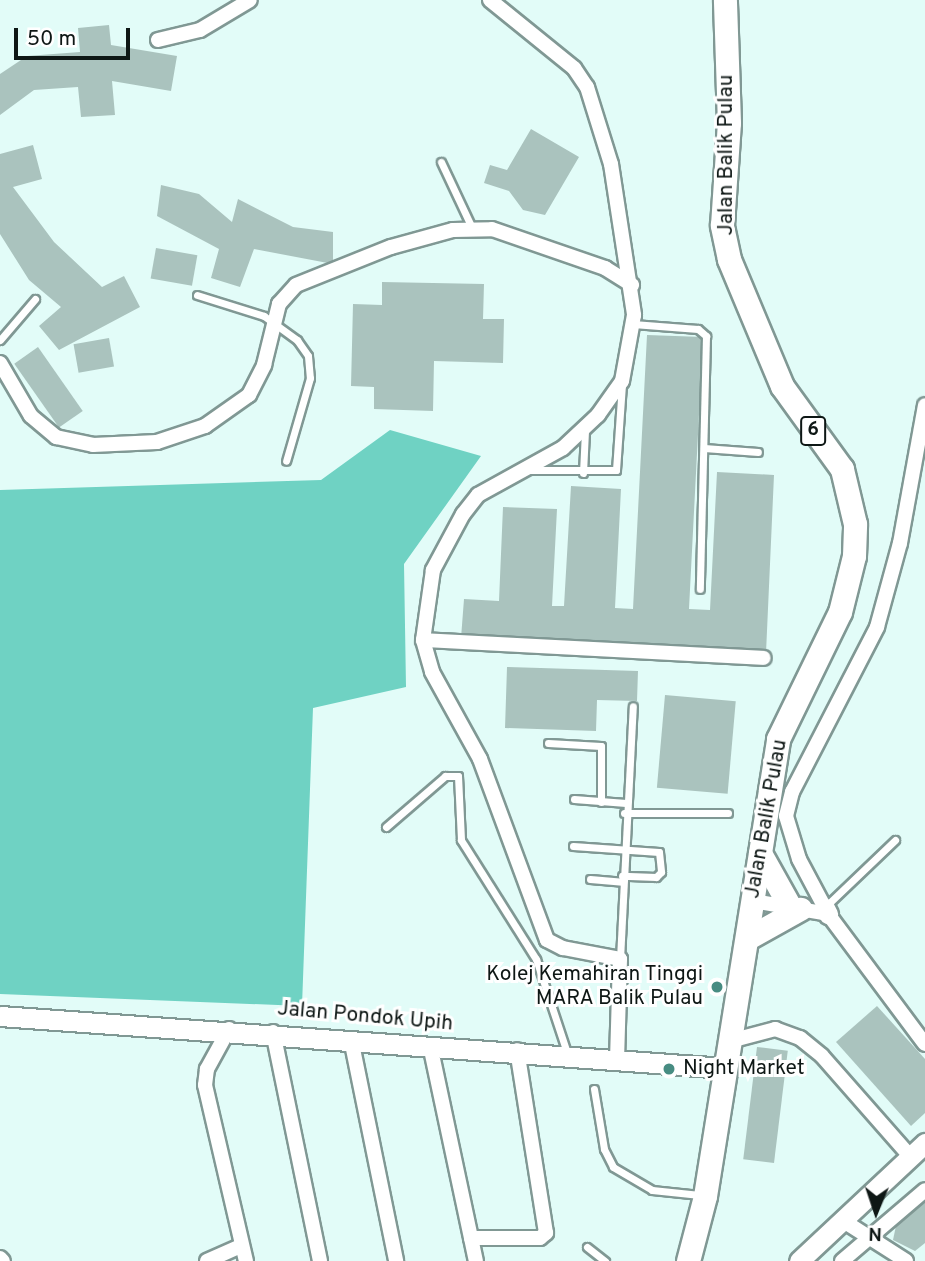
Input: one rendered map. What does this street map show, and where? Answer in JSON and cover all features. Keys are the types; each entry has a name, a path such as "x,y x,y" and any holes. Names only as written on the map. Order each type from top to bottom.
{"main road":[{"name":"Jalan Balik Pulau","path":"689,1261 705,1196 778,739 840,612 854,556 855,524 842,469 782,386 729,259 722,225 729,123 725,0"},
{"path":"748,938 795,908 760,853"},
{"name":"Jalan Pondok Upih","path":"1,1017 273,1032 726,1068"},
{"path":"799,1261 918,1150"}],"street":[{"path":"158,40 200,30 250,0"},
{"path":"490,0 574,68 587,87 611,164 632,285 633,324 622,381 585,430 478,495 449,539 426,594 424,640 432,672 480,759 547,940 563,948 620,959 617,1059"},
{"path":"0,363 31,416 56,437 93,446 157,442 205,426 249,394 264,365 286,294 305,279 391,247 472,228 515,236 605,268 632,285"},
{"path":"925,405 900,543 877,627 792,792 786,816 799,859 827,911 925,1044"},
{"path":"424,640 764,659"},
{"path":"752,901 827,911"},
{"path":"229,1029 207,1069 205,1085 240,1246 246,1261"},
{"path":"730,1041 775,1030 800,1038 918,1150"},
{"path":"273,1032 320,1261"},
{"path":"351,1039 396,1261"},
{"path":"430,1045 476,1261"},
{"path":"471,1238 540,1238 546,1233 517,1050"},
{"path":"842,1261 925,1190"},
{"path":"842,1220 866,1239 906,1261"},
{"path":"207,1261 240,1246"}],"lane":[{"path":"441,162 472,228"},
{"path":"197,295 251,309 275,323 303,346 310,367 286,461"},
{"path":"0,340 35,299"},
{"path":"633,324 698,329 706,336 700,589"},
{"path":"520,469 612,472 620,464 622,381"},
{"path":"583,473 585,430"},
{"path":"704,448 758,452"},
{"path":"620,959 624,813 633,706"},
{"path":"548,743 601,746 601,802"},
{"path":"386,827 445,776 458,776 461,840 536,959 558,1013 568,1055"},
{"path":"574,799 626,803"},
{"path":"624,813 728,813"},
{"path":"827,911 895,839"},
{"path":"573,846 657,850 661,872 656,877 590,879"},
{"path":"594,1089 604,1149 613,1167 652,1190 705,1196"},
{"path":"587,1247 605,1261"}],"green space":[{"path":"390,430 481,456 404,564 406,687 313,708 302,1006 0,994 0,490 321,480"}],"building":[{"path":"109,25 111,45 177,56 171,91 112,81 115,115 81,117 78,87 34,90 0,115 0,74 27,56 80,52 78,28"},
{"path":"531,129 579,157 545,215 523,210 509,191 484,183 490,165 507,170"},
{"path":"33,145 42,179 13,187 54,242 102,287 124,276 140,307 59,350 39,326 61,307 29,280 0,234 0,154"},
{"path":"161,185 199,194 232,222 238,199 293,227 333,232 333,264 254,249 240,287 211,278 219,249 157,216"},
{"path":"156,248 197,255 192,286 151,279"},
{"path":"382,282 484,284 483,319 504,319 503,363 434,361 433,411 374,409 374,387 351,386 353,304 382,305"},
{"path":"647,335 703,337 689,609 710,610 717,472 774,475 766,653 461,638 464,599 499,601 503,507 557,509 552,606 564,606 571,486 621,489 615,608 633,609"},
{"path":"109,338 114,367 79,373 74,344"},
{"path":"38,347 83,411 59,428 14,364"},
{"path":"507,667 638,671 637,701 597,700 596,731 505,728"},
{"path":"665,695 736,701 728,794 657,788"},
{"path":"877,1006 925,1059 925,1113 911,1126 836,1042"},
{"path":"757,1047 788,1051 774,1163 743,1159"},
{"path":"925,1197 925,1243 915,1251 893,1240 897,1221"}],"place":[{"name":"Kolej Kemahiran Tinggi MARA Balik Pulau","path":"717,987"},
{"name":"Night Market","path":"669,1069"}]}
